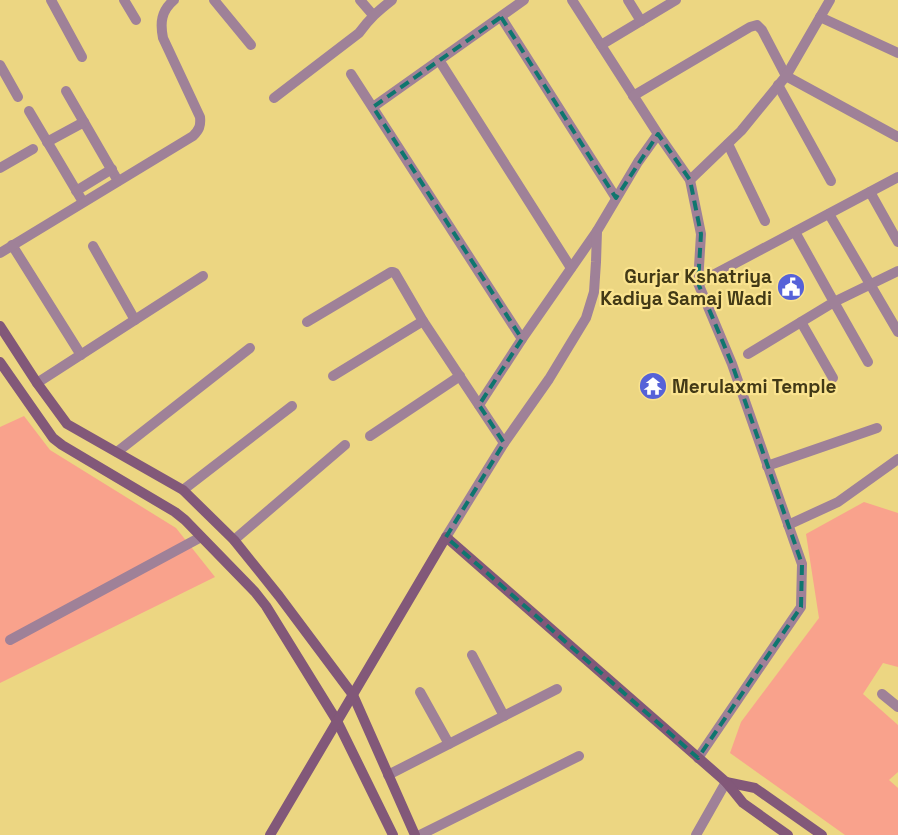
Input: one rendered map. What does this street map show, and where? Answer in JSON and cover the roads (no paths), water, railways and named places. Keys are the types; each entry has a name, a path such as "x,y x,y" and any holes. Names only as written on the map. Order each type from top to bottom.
{"street":[{"path":"51,0 82,57"},
{"path":"124,0 136,20"},
{"path":"0,253 193,136 198,131 201,124 200,117 163,38 161,27 163,13 174,0"},
{"path":"214,0 251,45"},
{"path":"360,0 373,16"},
{"path":"274,98 359,33 373,16 392,0"},
{"path":"373,108 524,0"},
{"path":"572,0 633,96 690,180 700,234 698,283 732,364 802,564 801,607 698,758"},
{"path":"628,0 642,21"},
{"path":"601,45 676,0"},
{"path":"690,180 740,131 786,76 830,0"},
{"path":"501,17 616,198"},
{"path":"820,17 898,53"},
{"path":"633,96 753,25 757,25 762,30 786,76 898,137"},
{"path":"439,60 571,268"},
{"path":"0,65 18,97"},
{"path":"351,74 522,338"},
{"path":"778,85 831,181"},
{"path":"66,91 118,181"},
{"path":"29,111 82,202"},
{"path":"48,142 84,122"},
{"path":"479,405 522,338 597,232 638,162 658,134"},
{"path":"728,144 765,221"},
{"path":"0,168 33,149"},
{"path":"76,191 112,170"},
{"path":"698,283 898,177"},
{"path":"870,192 898,242"},
{"path":"828,214 898,332"},
{"path":"270,835 446,536 586,318 594,292 597,232"},
{"path":"795,232 868,362"},
{"path":"12,245 81,355"},
{"path":"93,246 135,320"},
{"path":"748,354 834,302 898,270"},
{"path":"307,322 393,272 395,273 423,321 504,443"},
{"path":"37,384 203,276"},
{"path":"333,376 423,321"},
{"path":"801,322 833,378"},
{"path":"0,326 37,384 68,424 183,490 234,540 353,694 415,835"},
{"path":"117,452 250,348"},
{"path":"0,362 46,430 54,438 62,445 175,512 255,592 266,606 337,721 393,835"},
{"path":"370,436 460,376"},
{"path":"183,490 292,406"},
{"path":"767,466 877,428"},
{"path":"234,540 346,445"},
{"path":"788,525 838,502 898,459"},
{"path":"446,536 726,782 743,803 788,835"},
{"path":"10,640 201,537"},
{"path":"472,655 504,716"},
{"path":"388,775 557,688"},
{"path":"420,692 449,744"},
{"path":"882,694 898,707"},
{"path":"420,835 578,756"},
{"path":"696,835 726,782"},
{"path":"726,782 755,788 822,835"}],"place":[{"name":"Gurjar Kshatriya Kadiya Samaj Wadi","path":"791,287"},
{"name":"Merulaxmi Temple","path":"653,386"}]}
